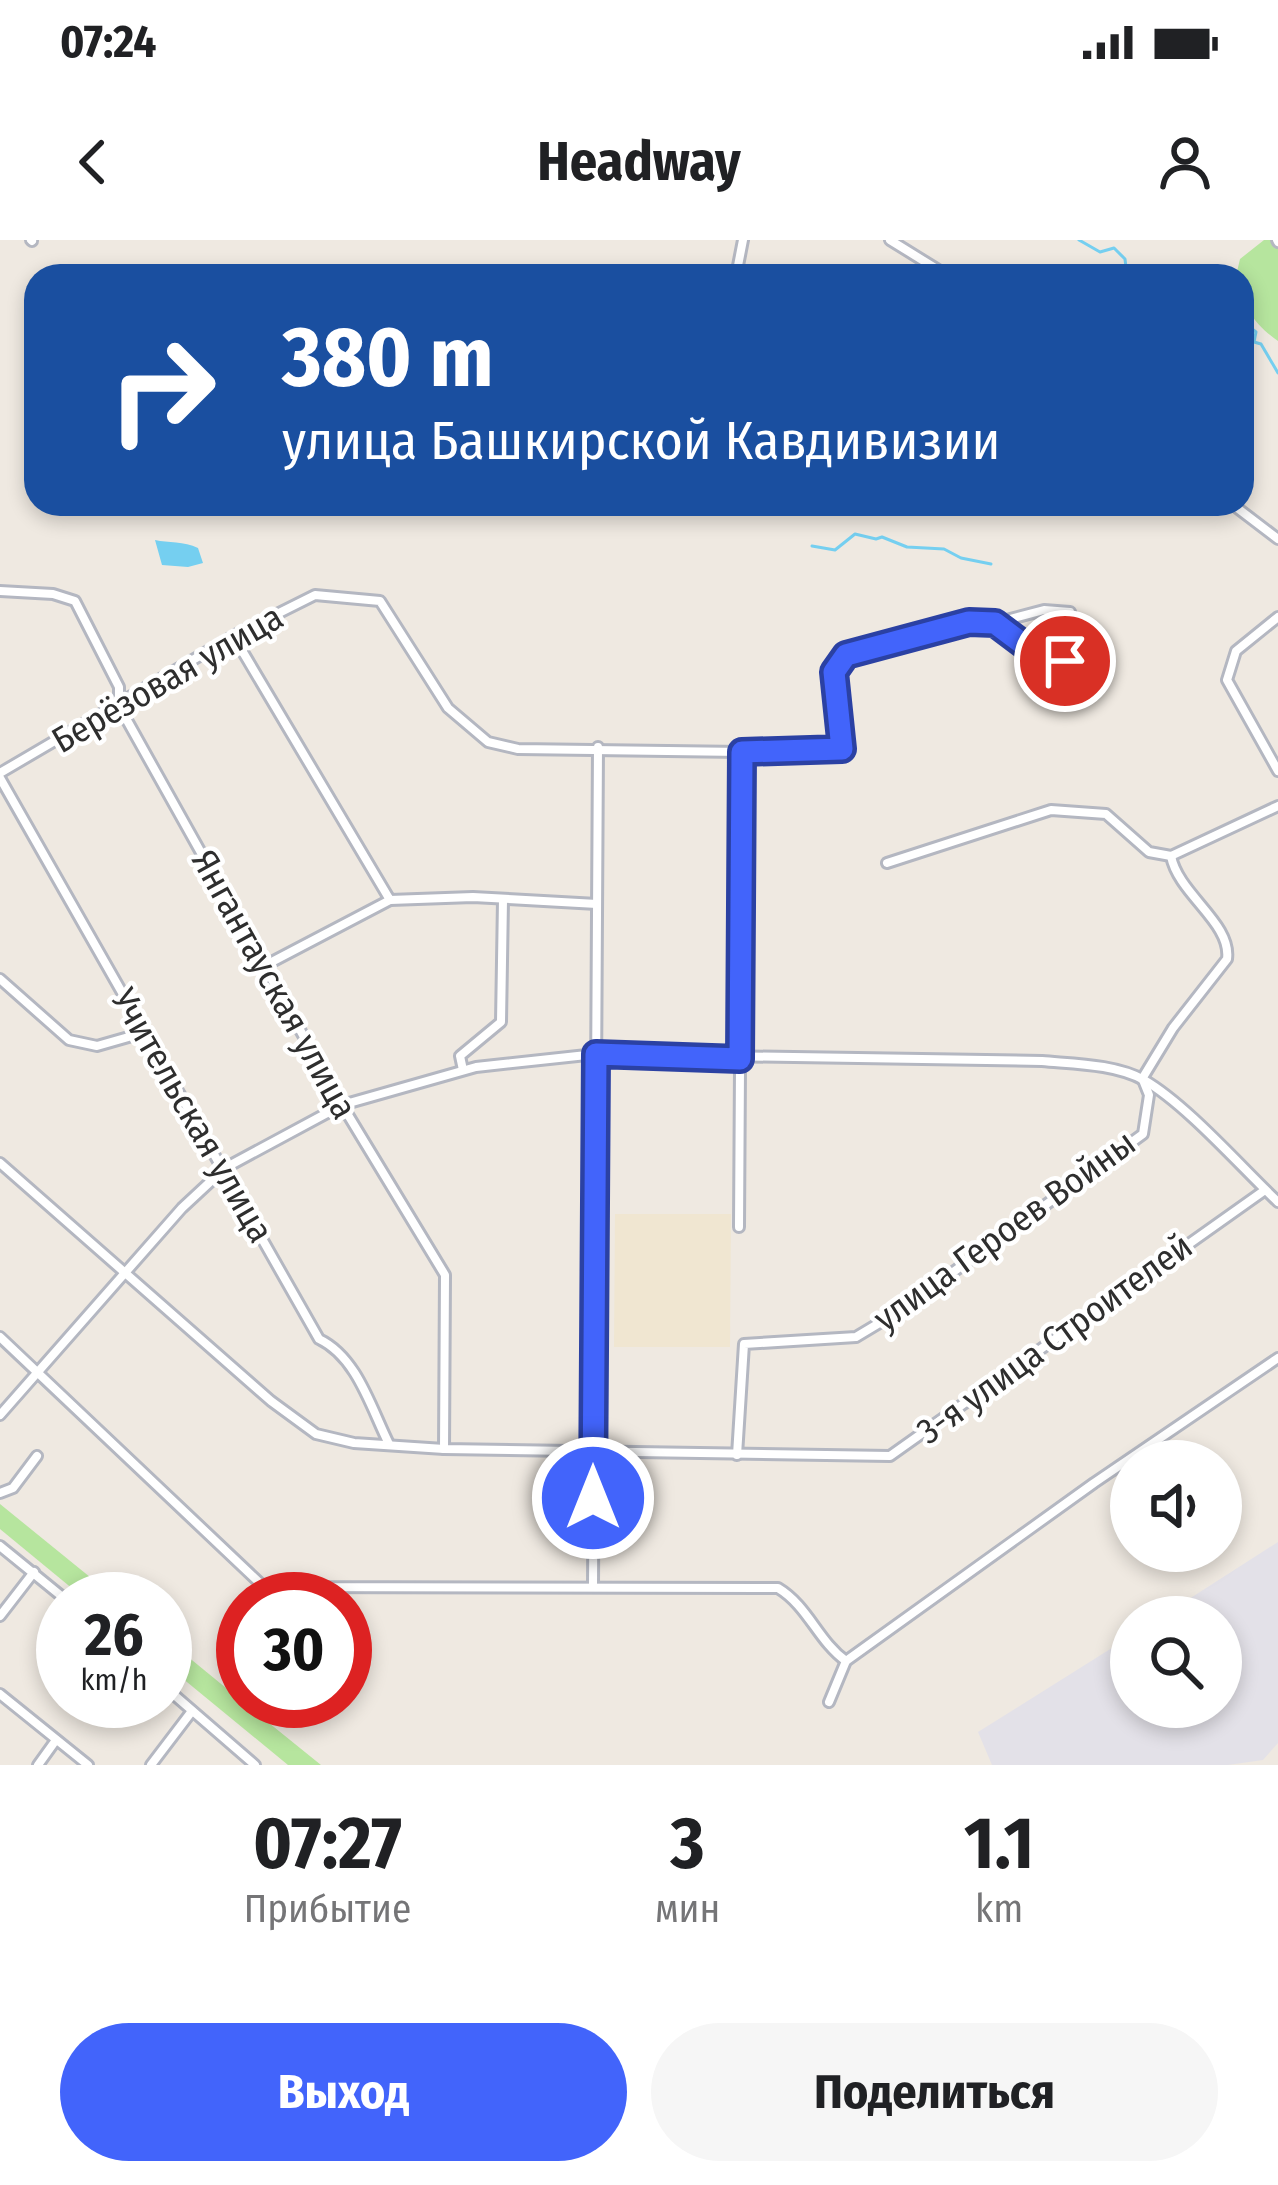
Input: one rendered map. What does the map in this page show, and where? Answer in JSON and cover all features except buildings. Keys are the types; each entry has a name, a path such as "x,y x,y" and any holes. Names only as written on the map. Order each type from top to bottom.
{"street":[{"path":"890,240 929,264"},
{"path":"1248,516 1278,539"},
{"name":"Янгантауская улица","path":"0,591 53,593 75,601 119,687 118,706 342,1105 445,1275 444,1449"},
{"name":"Берёзовая улица","path":"0,776 234,637 315,595 380,602 448,708 488,742 518,749 842,749 834,672 846,655 969,622 995,623"},
{"path":"995,623 1044,610 1070,612"},
{"path":"1278,617 1236,651 1227,680 1278,771"},
{"path":"995,623 1051,665 1065,661"},
{"path":"234,637 390,900"},
{"path":"593,1588 598,747"},
{"path":"739,1227 742,752"},
{"name":"Учительская улица","path":"0,776 319,1339 336,1347 348,1362 390,1445"},
{"path":"887,863 1051,810 1106,814 1149,852 1171,856 1278,806"},
{"path":"1142,1079 1194,999 1227,959 1223,934 1174,873 1171,856"},
{"path":"264,966 390,900 597,904"},
{"path":"463,1070 460,1056 501,1022 503,900"},
{"path":"0,979 69,1040 97,1046 146,1032"},
{"path":"0,1415 125,1271 225,1168 342,1105 463,1070 596,1054 1042,1061 1096,1066 1142,1079 1278,1202"},
{"name":"улица Героев Войны","path":"737,1455 744,1344 856,1337 901,1310 1143,1134 1149,1095 1142,1079"},
{"name":"3-я улица Строителей","path":"0,1163 271,1401 316,1434 354,1443 594,1453 890,1456 1265,1190"},
{"path":"0,1337 264,1587 778,1588 795,1598 846,1661"},
{"path":"829,1702 846,1661 1278,1358"},
{"path":"0,1493 14,1488 37,1456"},
{"path":"0,1546 34,1572 0,1616"},
{"path":"0,1694 88,1765"},
{"path":"192,1712 256,1765"},
{"path":"151,1765 178,1728"},
{"path":"38,1765 56,1740"}],"shaded area":[{"path":"615,1214 731,1214 730,1347 614,1347"},
{"path":"1278,1542 1278,1743 1263,1760 1228,1765 992,1765 978,1732 1110,1649 1110,1728 1242,1728 1242,1596 1194,1596 1231,1572 1242,1572 1242,1565"}],"green space":[{"path":"1264,240 1278,240 1278,341 1254,317 1254,264 1239,264"},
{"path":"0,1504 84,1572 52,1572 0,1529"},
{"path":"192,1660 216,1680 216,1706 192,1686"},
{"path":"243,1728 275,1728 321,1765 288,1765"}],"water":[{"path":"155,540 198,548 203,563 162,565"}],"waterway":[{"path":"1079,240 1100,252 1114,248 1126,264"},
{"path":"1254,330 1254,342"},
{"path":"1254,342 1261,344 1278,373"},
{"path":"812,546 835,550 855,534 882,537 907,547 944,549 991,564"}],"route":[{"path":"593,1498 596,1054 740,1059 742,752 842,749 834,672 846,655 891,641 969,622 995,623 1051,665 1065,661"}]}
